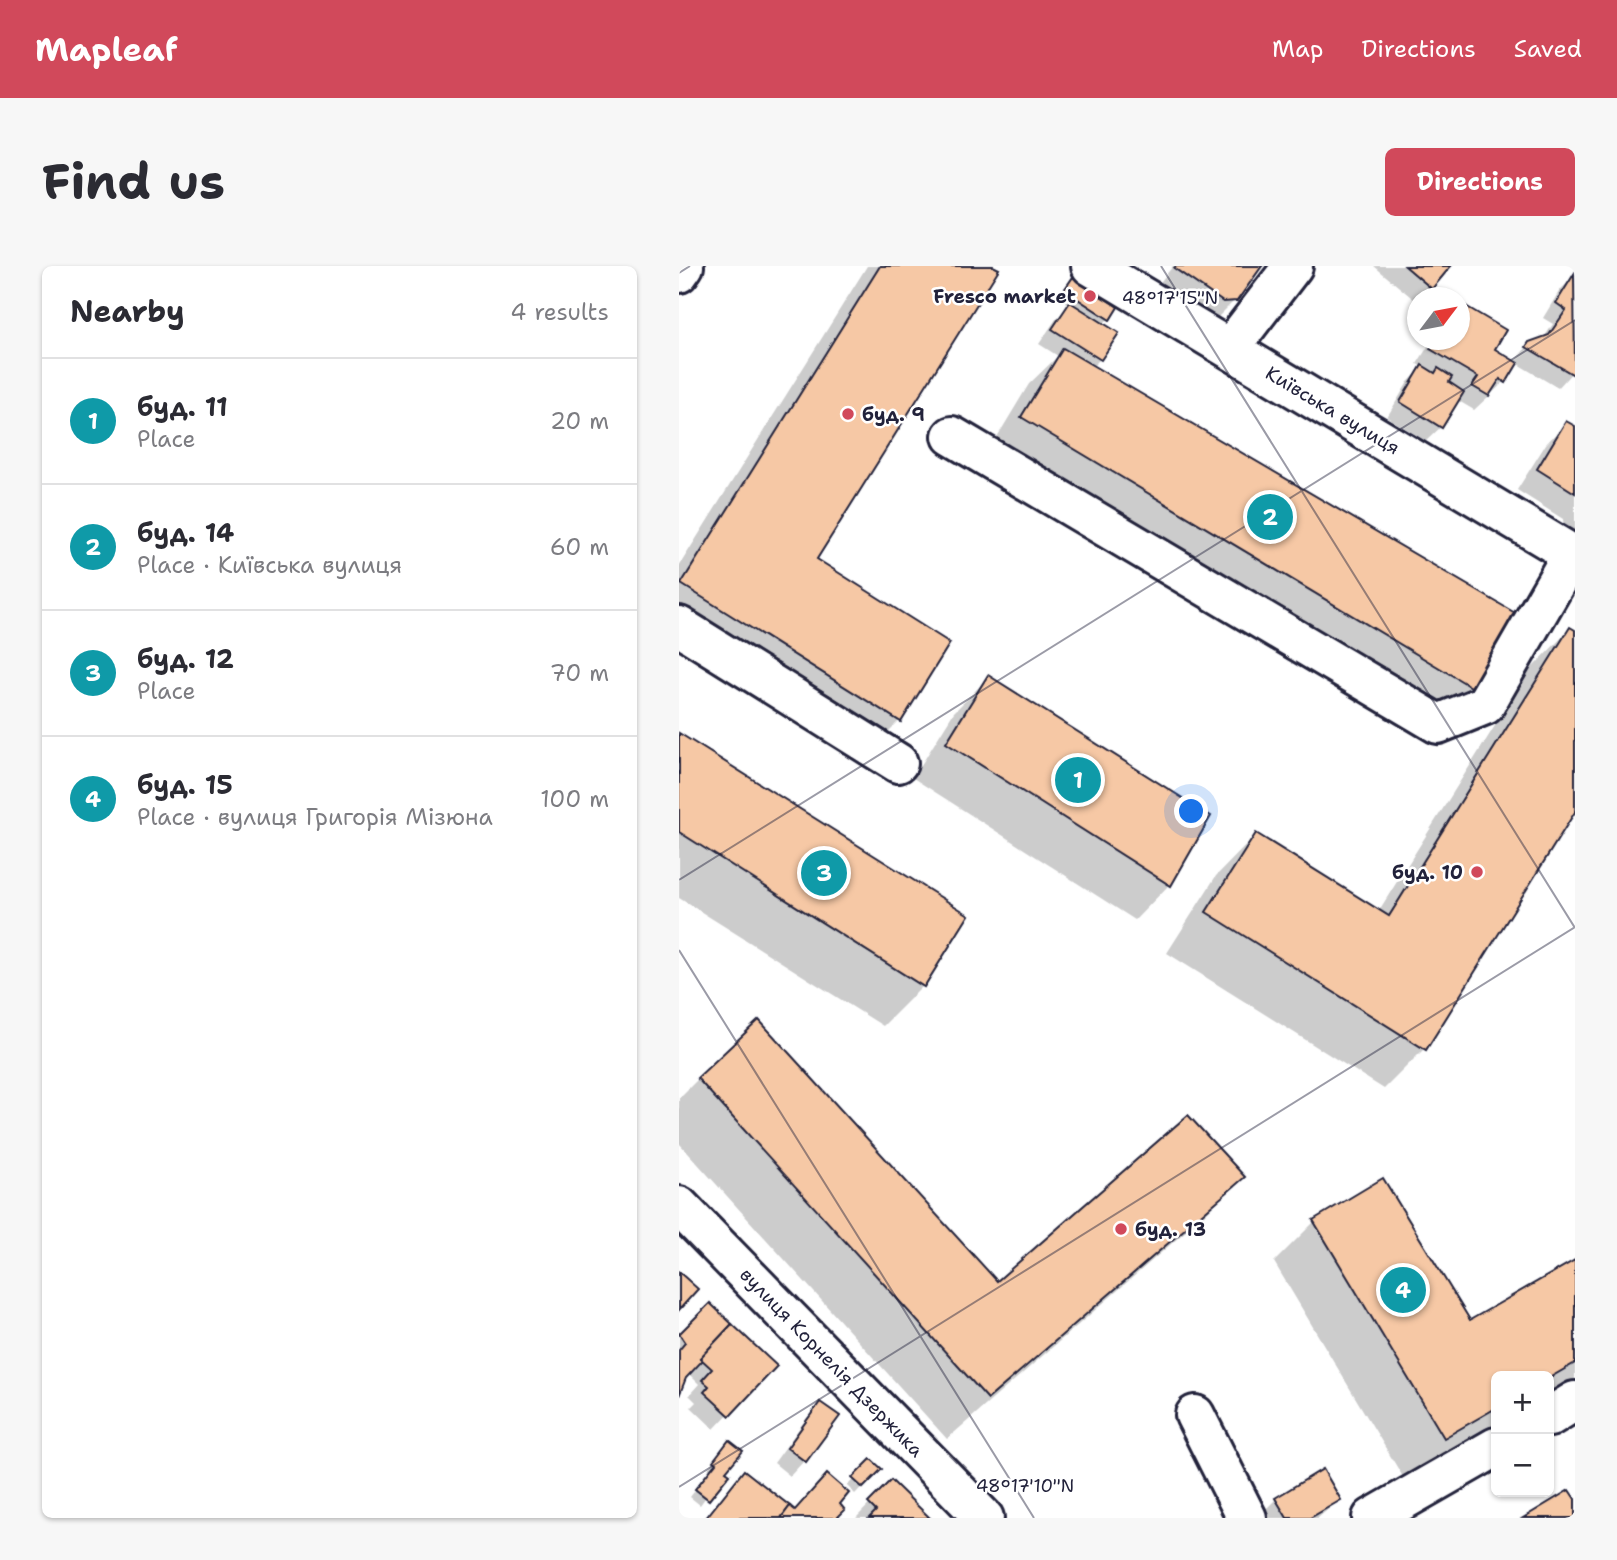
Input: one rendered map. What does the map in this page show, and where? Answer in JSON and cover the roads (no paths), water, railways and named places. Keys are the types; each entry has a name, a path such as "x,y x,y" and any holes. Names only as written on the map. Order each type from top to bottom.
{"street":[{"path":"679,273 684,266"},
{"name":"Київська вулиця","path":"1091,266 1574,555"},
{"path":"1230,348 1293,266"},
{"path":"952,436 1438,724 1485,705 1574,555"},
{"path":"679,626 898,763"},
{"name":"вулиця Корнелія Дзержика","path":"679,1206 984,1518"},
{"path":"1554,1413 1575,1401"},
{"path":"1195,1415 1247,1518"},
{"path":"1372,1518 1491,1450"}],"place":[{"name":"Fresco market","path":"1090,296"},
{"name":"буд. 9","path":"848,414"},
{"name":"буд. 14","path":"1270,517"},
{"name":"буд. 11","path":"1078,780"},
{"name":"буд. 10","path":"1477,872"},
{"name":"буд. 12","path":"824,873"},
{"name":"буд. 13","path":"1121,1229"},
{"name":"буд. 15","path":"1403,1290"}]}
